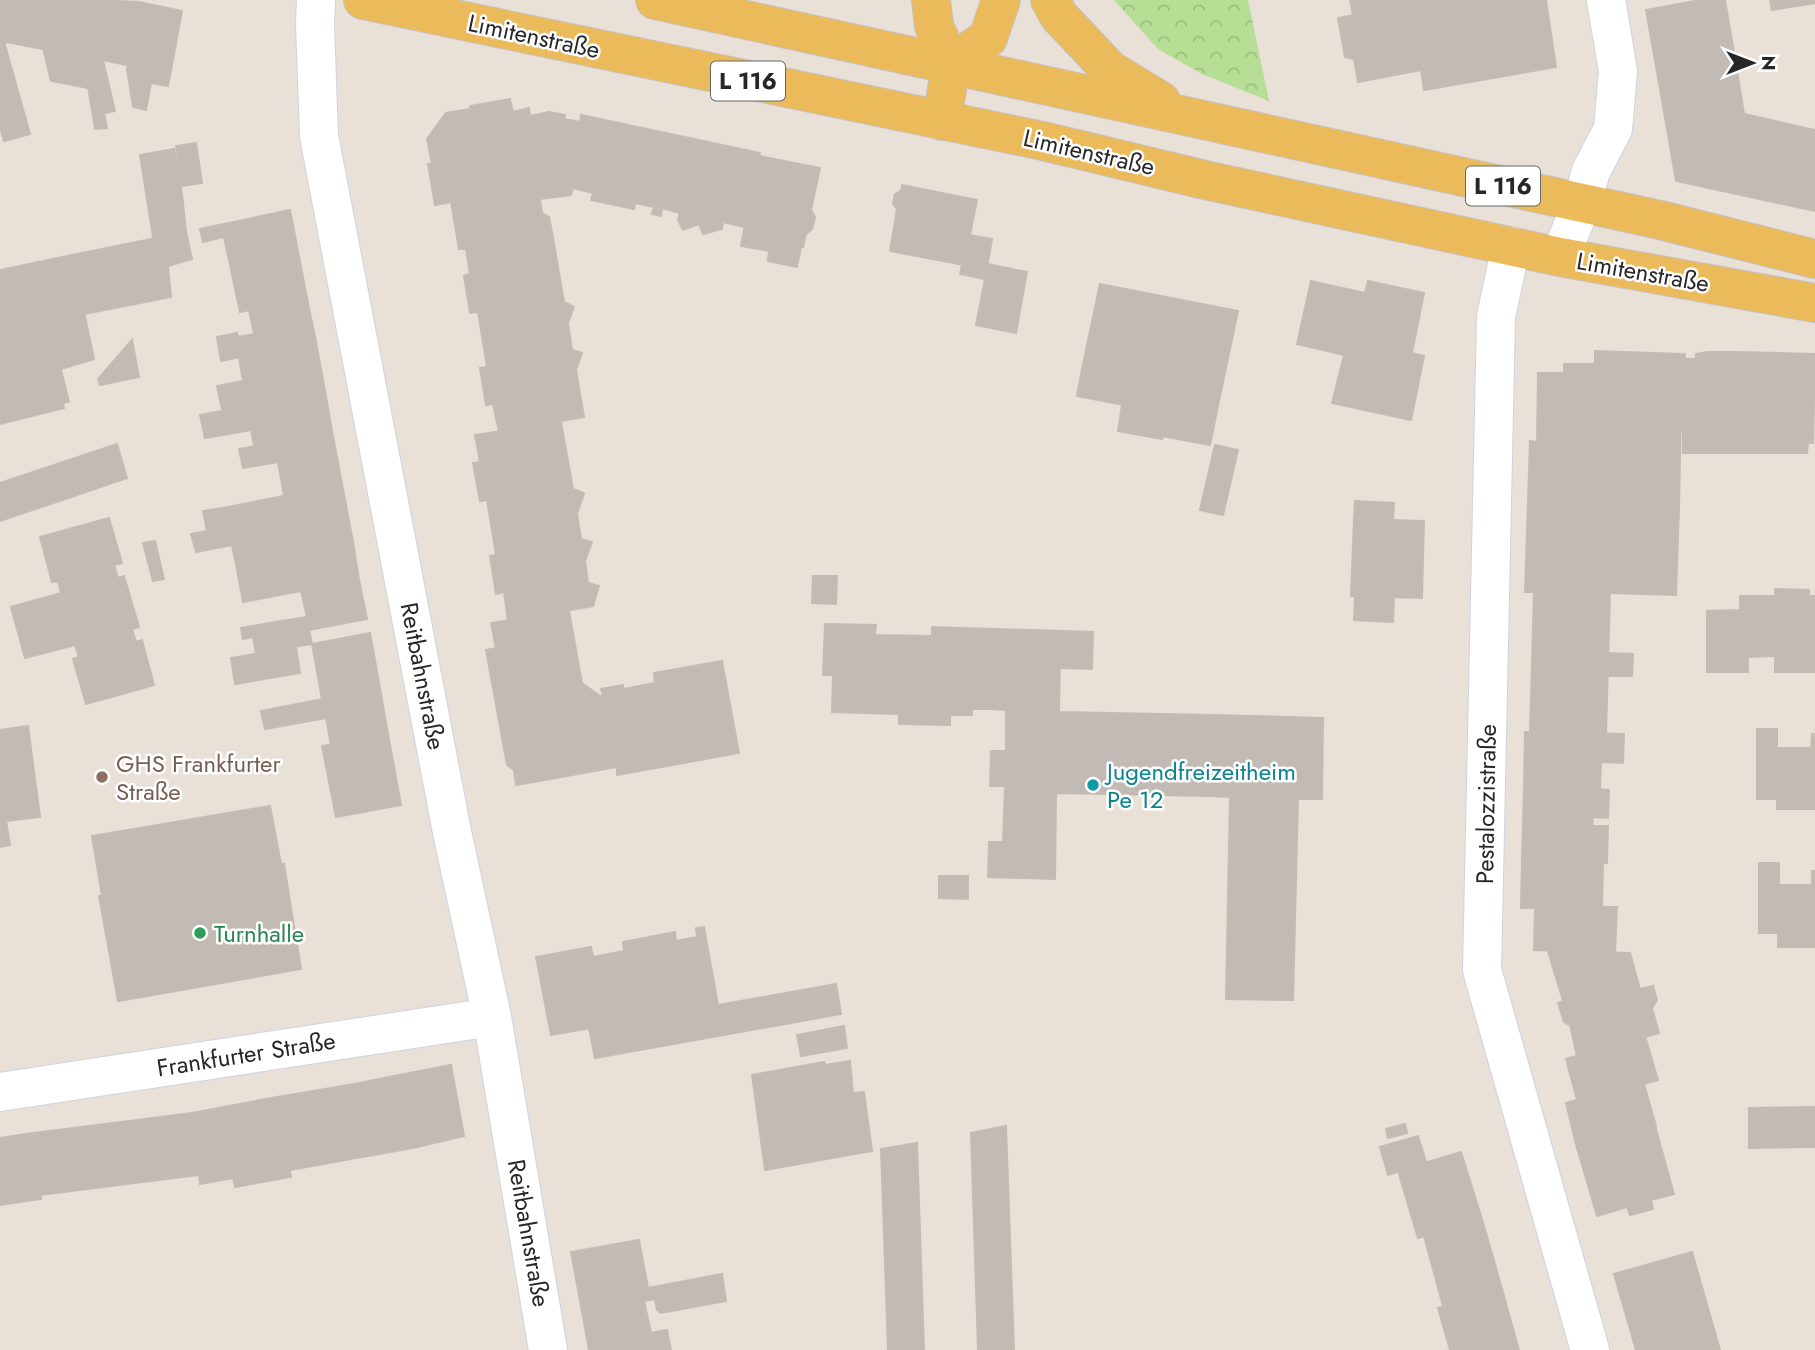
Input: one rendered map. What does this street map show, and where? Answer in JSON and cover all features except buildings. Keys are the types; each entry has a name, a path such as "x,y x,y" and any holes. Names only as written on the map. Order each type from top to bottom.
{"main road":[{"name":"Limitenstraße","path":"363,0 1043,141 1205,180 1560,257 1815,303"},
{"name":"Limitenstraße","path":"655,0 1660,220 1815,259"},
{"path":"931,0 933,26 951,64 942,121"},
{"path":"951,64 988,38 1001,0"},
{"name":"L 116","path":"1050,0 1059,16 1110,70 1190,118"}],"street":[{"name":"Reitbahnstraße","path":"316,0 319,135 452,832 492,1017 548,1350"},
{"path":"1560,257 1582,203 1591,171 1613,129 1618,71 1605,0"},
{"name":"Pestalozzistraße","path":"1511,246 1496,317 1482,970 1590,1350"},
{"name":"Frankfurter Straße","path":"0,1092 492,1017"}],"green space":[{"path":"1114,0 1248,0 1269,101 1202,74 1158,49"}],"place":[{"name":"GHS Frankfurter Straße","path":"102,777"},
{"name":"Jugendfreizeitheim Pe 12","path":"1093,785"},
{"name":"Turnhalle","path":"200,933"}]}
